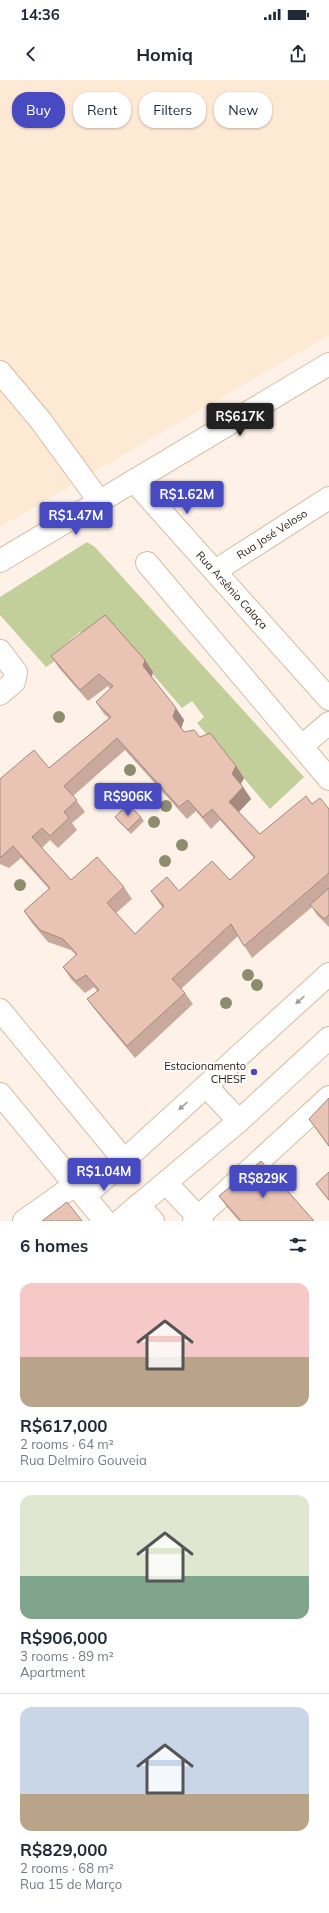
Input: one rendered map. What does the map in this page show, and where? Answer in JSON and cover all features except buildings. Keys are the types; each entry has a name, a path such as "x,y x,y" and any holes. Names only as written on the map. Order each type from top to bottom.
{"street":[{"path":"0,561 329,364"},
{"path":"0,372 41,421 100,502"},
{"name":"Rua Arsênio Calaça","path":"134,481 329,699"},
{"name":"Rua José Veloso","path":"215,570 326,505"},
{"path":"147,563 329,779"},
{"path":"0,651 16,672 14,682 0,694"},
{"path":"302,746 329,723"},
{"path":"24,1221 81,1190 124,1160 329,974"},
{"path":"0,1010 124,1160"},
{"path":"120,1221 146,1213 166,1183 239,1121 329,1038"},
{"path":"206,1086 239,1121"},
{"path":"0,1094 81,1190 105,1221"},
{"path":"166,1183 198,1220 329,1097"}],"shaded area":[{"path":"0,80 329,80 329,335 0,527"}],"green space":[{"path":"87,542 95,547 304,777 270,809 197,723 204,717 192,701 182,708 106,620 85,636 80,632 54,654 58,659 46,667 0,615 0,597"}],"place":[{"name":"Estacionamento CHESF","path":"254,1072"}]}
